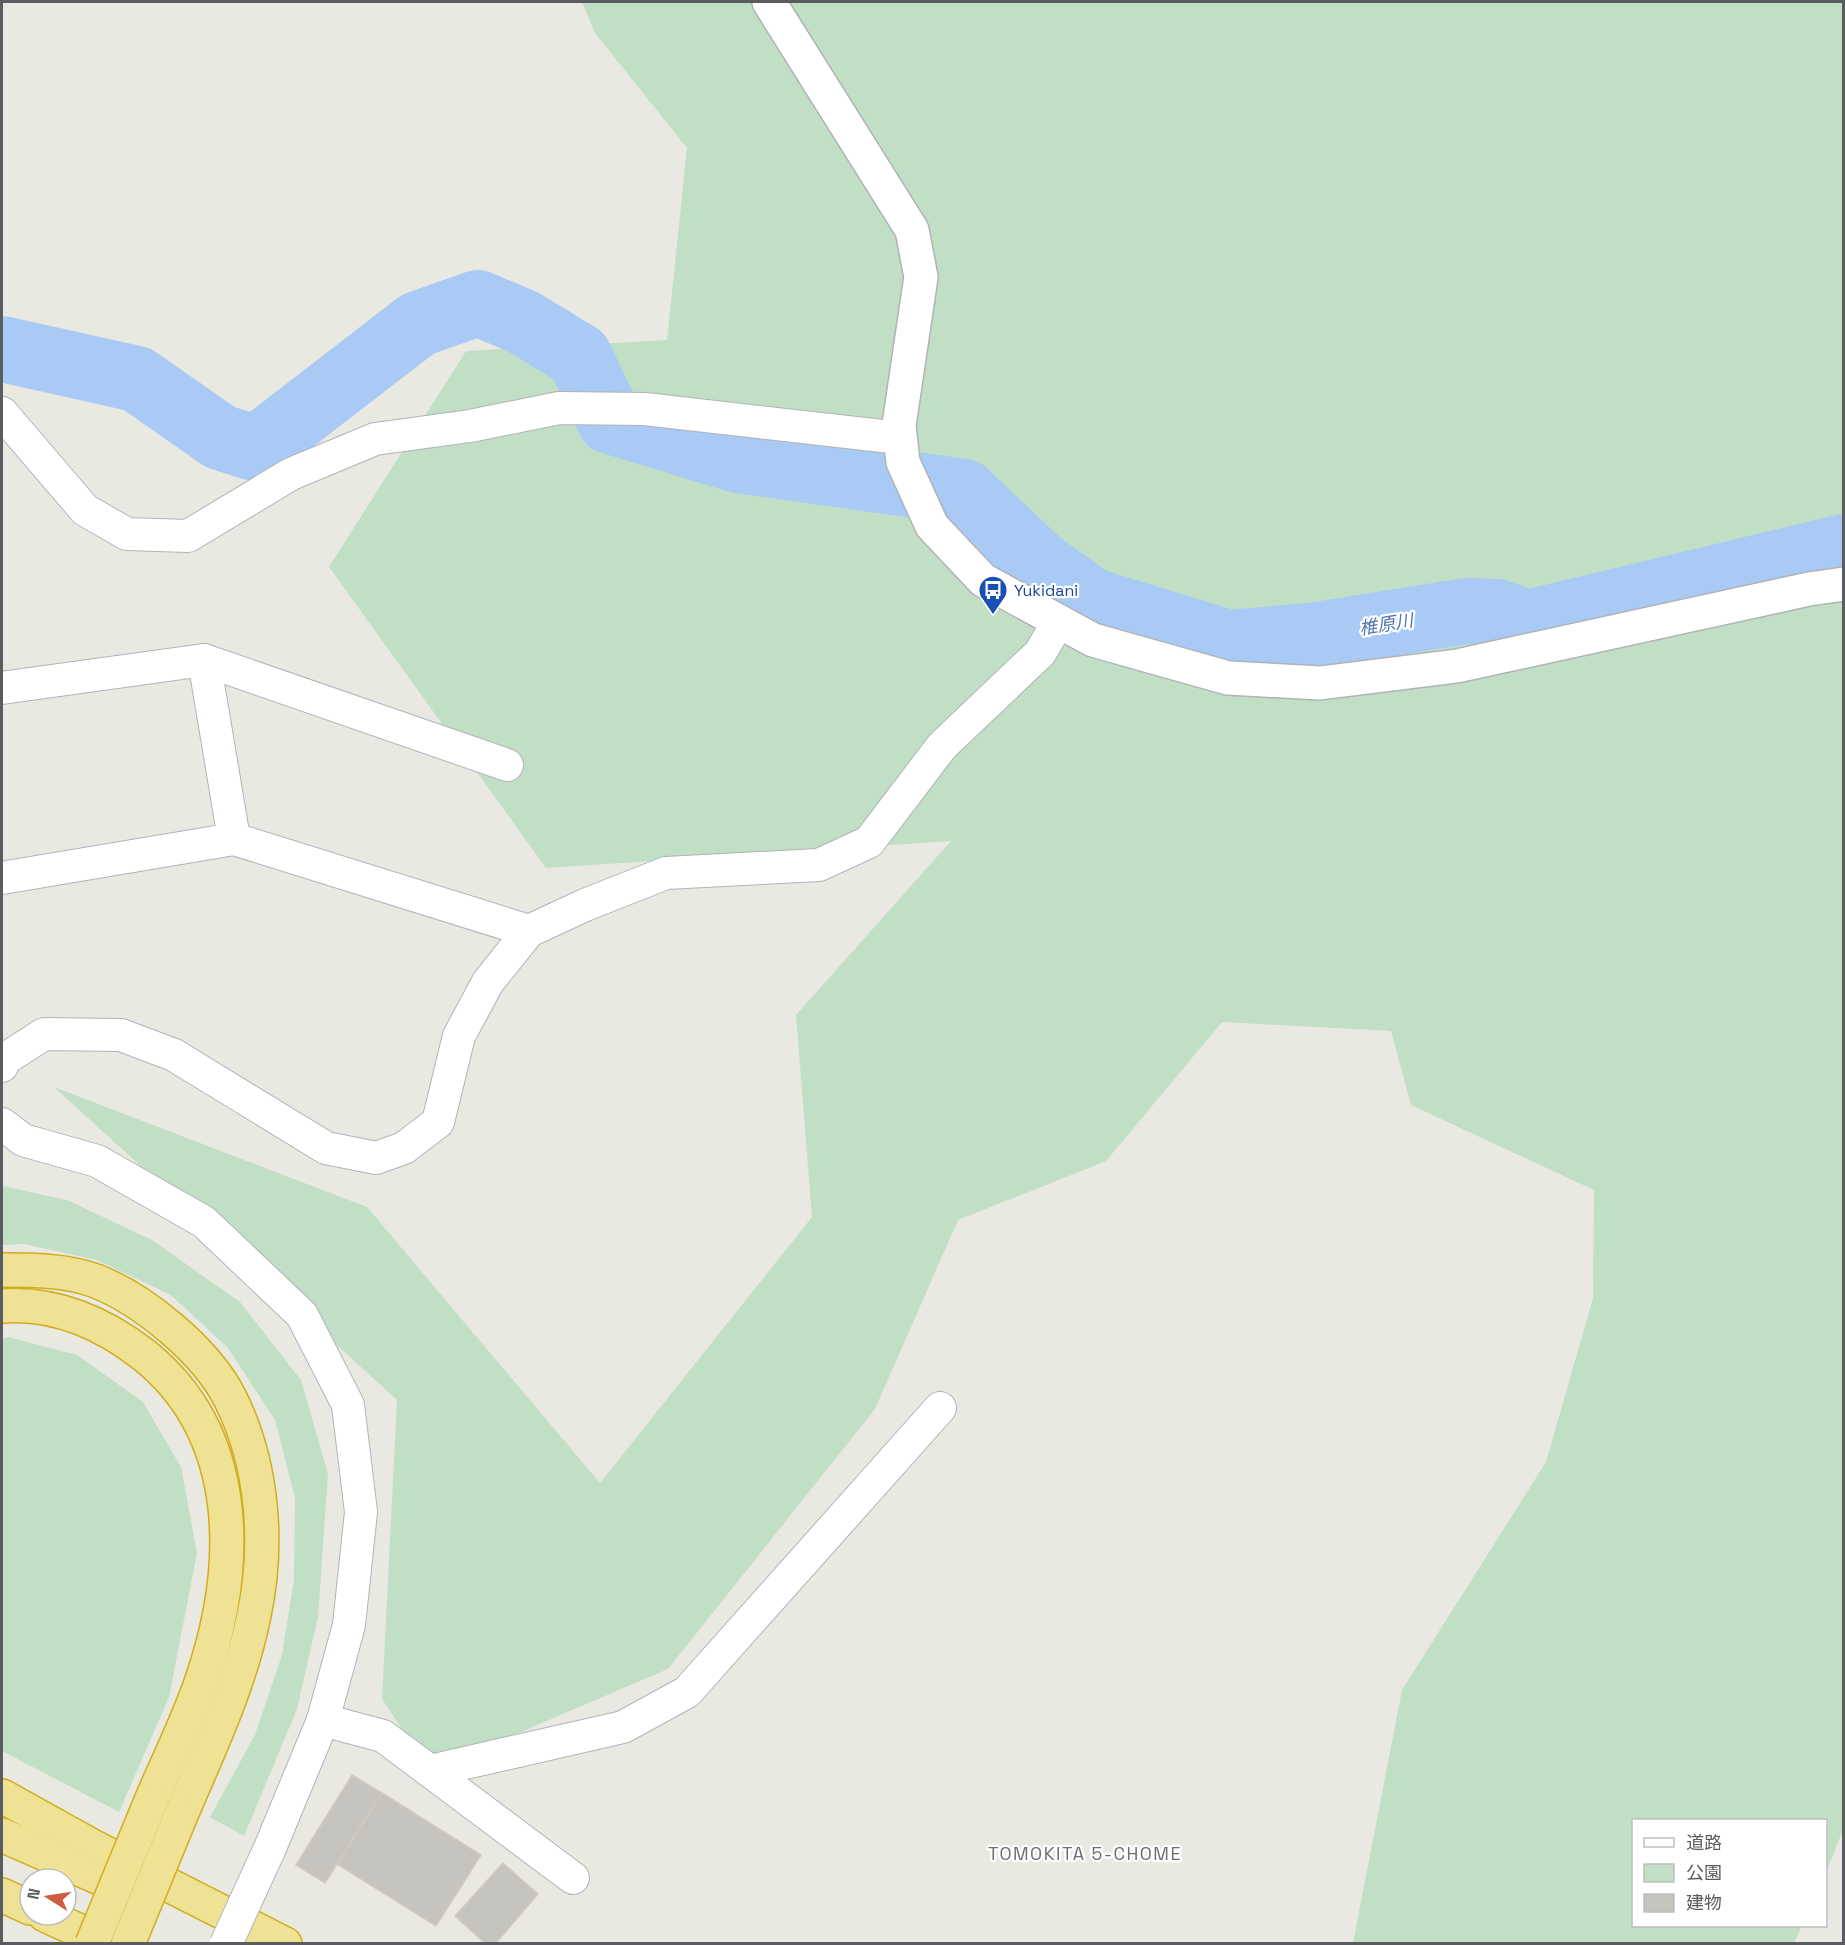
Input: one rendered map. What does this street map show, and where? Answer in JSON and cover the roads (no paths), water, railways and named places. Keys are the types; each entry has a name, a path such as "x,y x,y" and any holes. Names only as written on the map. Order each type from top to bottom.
{"highway":[{"path":"2,1270 37,1270 94,1281 149,1309 195,1350 230,1397 254,1466 263,1540 254,1614 234,1689 128,1944"},
{"path":"2,1306 26,1304 79,1316 127,1341 167,1373 198,1415 220,1468 228,1537 222,1602 202,1680 93,1944"},
{"path":"2,1796 92,1846 285,1944"},
{"path":"2,1835 255,1944"},
{"path":"2,1895 18,1902"},
{"path":"71,1927 108,1944"}],"street":[{"path":"769,2 912,230 921,277 899,425 902,450 932,526 983,580 1093,640 1228,678 1320,683 1457,666 1809,589 1844,584"},
{"path":"2,413 85,510 127,534 188,536 291,474 375,440 470,426 559,408 645,409 902,450"},
{"path":"2,1066 5,1059 44,1034 121,1035 174,1054 326,1149 376,1158 404,1148 438,1122 459,1036 488,981 529,931 585,905 666,873 819,865 869,842 942,746 1040,653 1059,621"},
{"path":"204,660 234,839"},
{"path":"2,688 204,660 507,765"},
{"path":"2,878 234,839 529,931"},
{"path":"2,1124 23,1140 97,1161 204,1222 302,1316 348,1405 361,1512 349,1625 323,1720 270,1848 226,1944"},
{"path":"430,1771 623,1727 687,1692 940,1408"},
{"path":"323,1720 383,1736 573,1878"}],"waterway":[{"name":"椎原川","path":"2,349 137,379 220,437 251,447 265,442 418,324 478,303 523,322 579,356 610,421 738,460 964,492 1040,564 1092,601 1229,643 1310,636 1466,611 1497,612 1528,623 1844,547"}],"place":[{"name":"Yukidani","path":"993,616"}],"district":[{"name":"TOMOKITA 5-CHOME","path":"1085,1853"}]}
